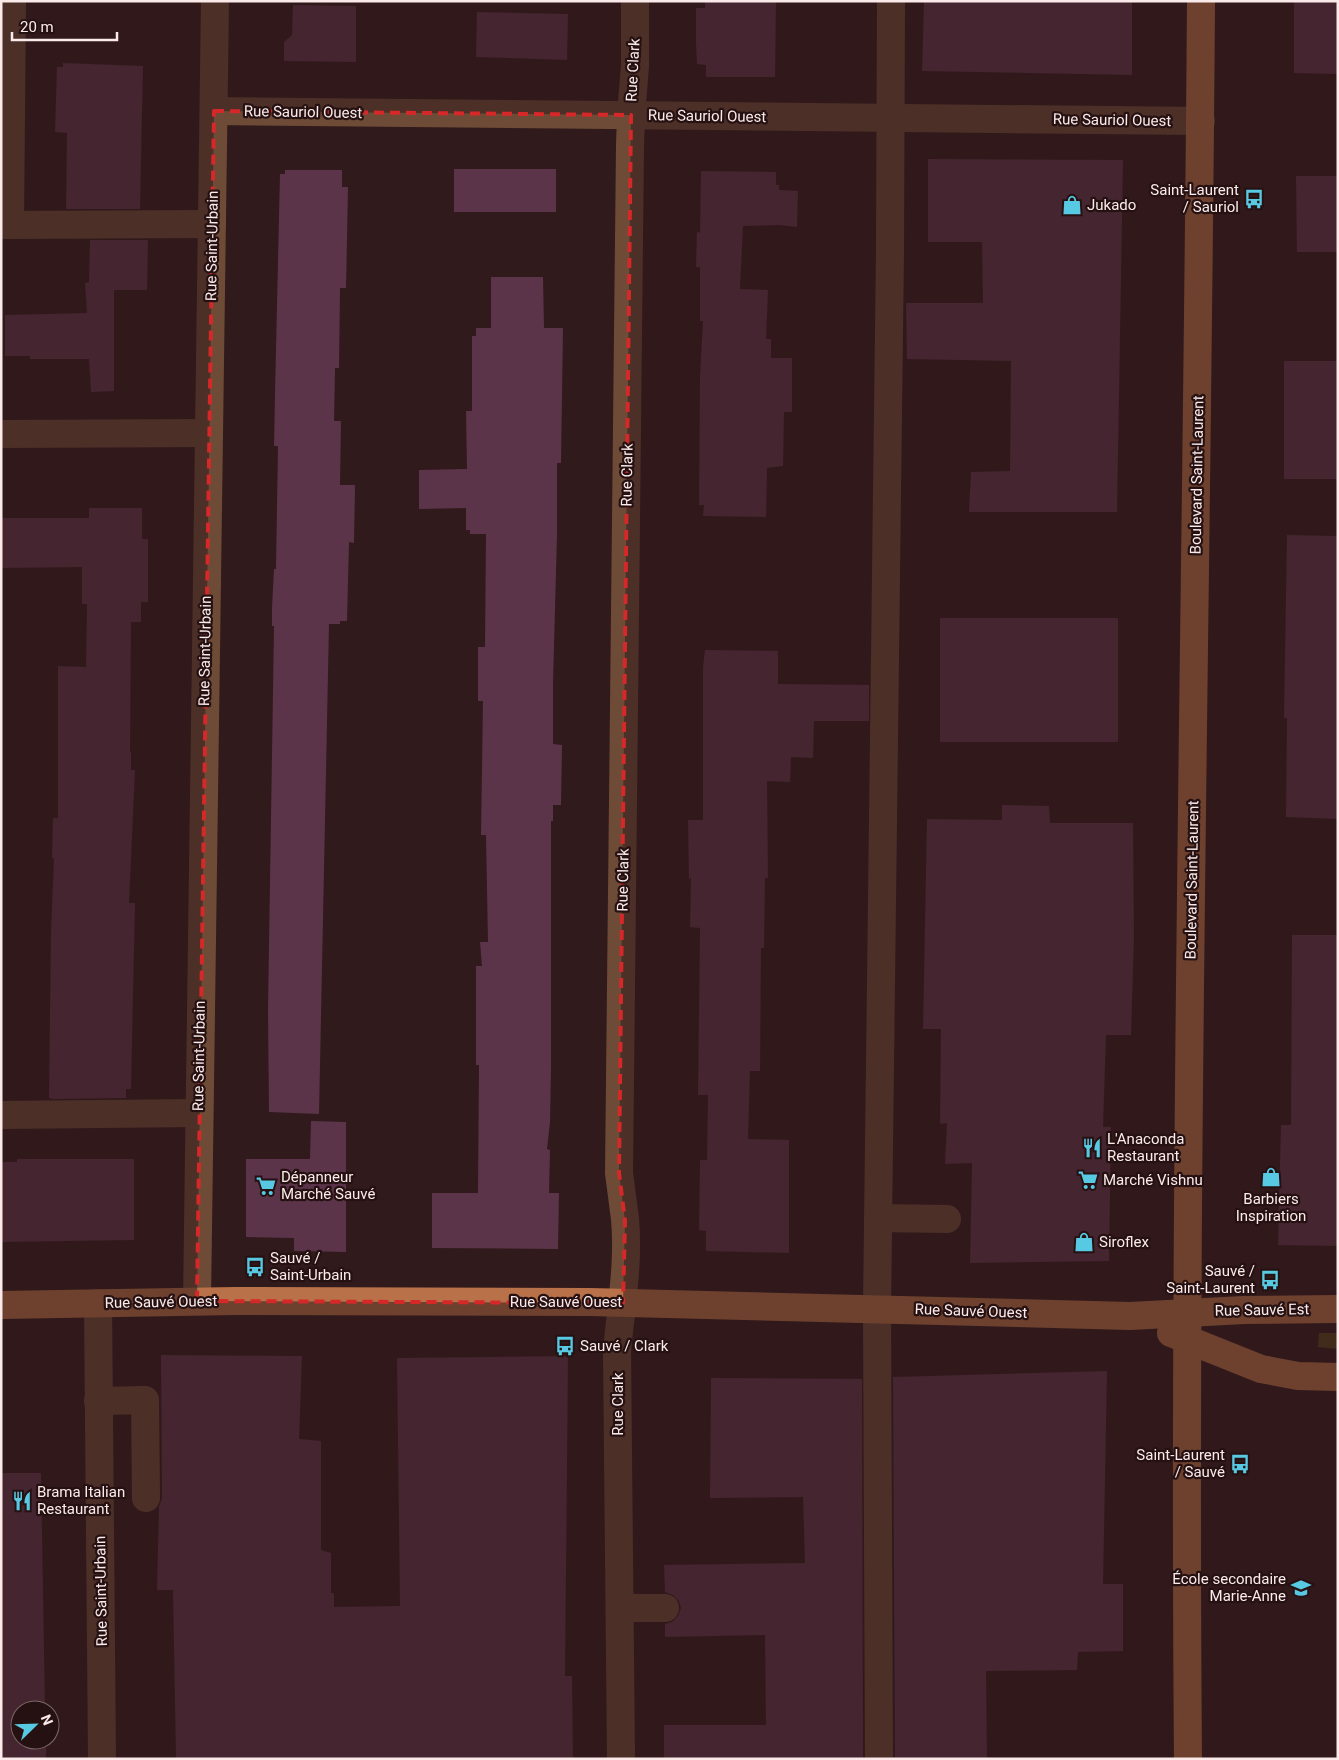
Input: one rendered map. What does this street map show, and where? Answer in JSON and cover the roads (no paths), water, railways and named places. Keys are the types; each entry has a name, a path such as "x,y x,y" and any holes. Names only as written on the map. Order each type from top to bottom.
{"main road":[{"name":"Boulevard Saint-Laurent","path":"1188,1759 1186,1312 1201,1"},
{"name":"Rue Sauvé Ouest","path":"1,1305 197,1301 623,1303 877,1308 1130,1316 1186,1312"},
{"name":"Rue Sauvé Est","path":"1186,1312 1338,1309"},
{"name":"Rue Sauvé Ouest","path":"1130,1316 1186,1339"},
{"path":"1186,1339 1261,1369 1298,1376 1338,1378"}],"street":[{"path":"12,1 6,225 212,224"},
{"name":"Rue Saint-Urbain","path":"197,1301 198,1113 215,1"},
{"name":"Rue Clark","path":"621,1759 617,1360 623,1303 625,1221 619,1173 631,115 635,66 635,1"},
{"path":"879,1759 877,1308 892,155 891,1"},
{"name":"Rue Sauriol Ouest","path":"214,111 1201,121"},
{"path":"1,434 209,432"},
{"path":"1,1115 198,1113"},
{"path":"878,1218 947,1219"},
{"name":"Rue Saint-Urbain","path":"98,1303 102,1759"},
{"path":"98,1400 145,1400 146,1498"},
{"path":"620,1608 665,1608"}],"place":[{"name":"Saint-Laurent / Sauriol","path":"1254,199"},
{"name":"Jukado","path":"1072,205"},
{"name":"L'Anaconda Restaurant","path":"1092,1148"},
{"name":"Barbiers Inspiration","path":"1271,1177"},
{"name":"Marché Vishnu","path":"1088,1180"},
{"name":"Dépanneur Marché Sauvé","path":"266,1186"},
{"name":"Siroflex","path":"1084,1242"},
{"name":"Sauvé / Saint-Urbain","path":"255,1267"},
{"name":"Sauvé / Saint-Laurent","path":"1270,1280"},
{"name":"Sauvé / Clark","path":"565,1346"},
{"name":"Saint-Laurent / Sauvé","path":"1240,1464"},
{"name":"Brama Italian Restaurant","path":"22,1501"},
{"name":"École secondaire Marie-Anne","path":"1301,1588"}]}
